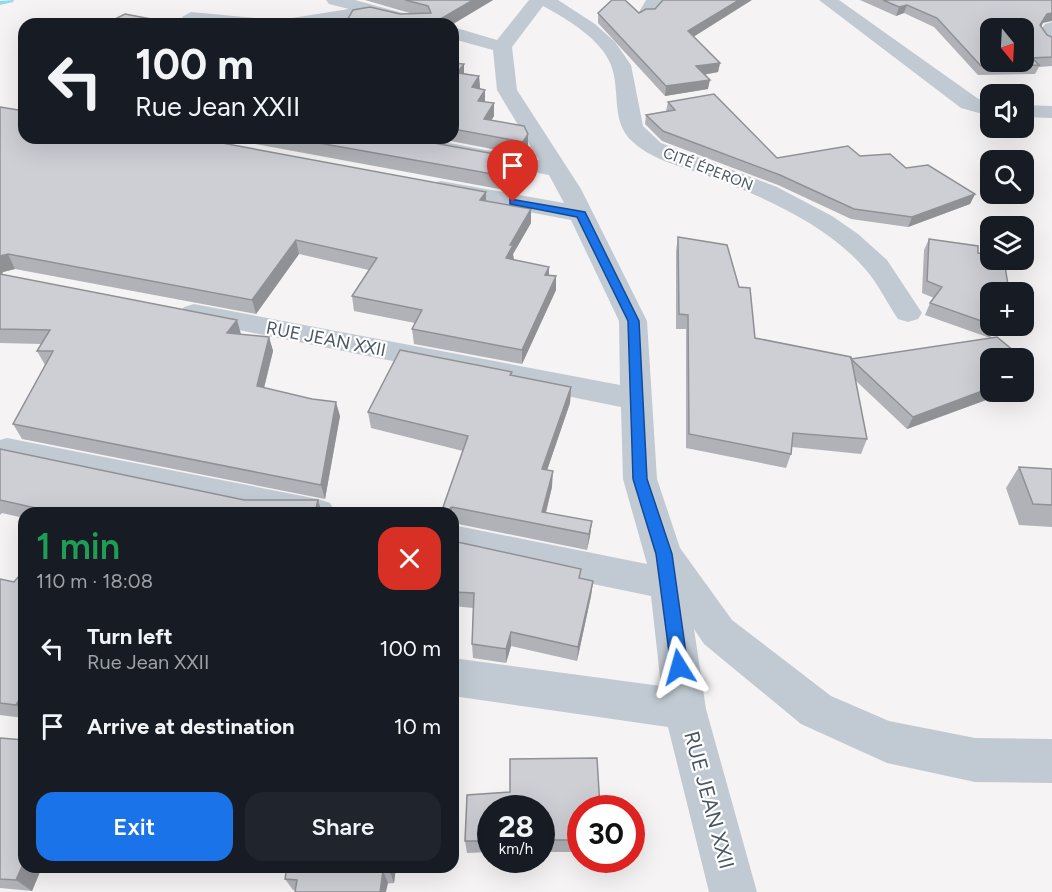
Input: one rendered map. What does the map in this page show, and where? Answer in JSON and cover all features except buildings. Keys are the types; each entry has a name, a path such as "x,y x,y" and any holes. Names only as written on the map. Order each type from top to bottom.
{"street":[{"path":"335,0 399,18"},
{"path":"459,35 502,47 516,26 539,0"},
{"name":"CITÉ ÉPERON","path":"545,0 568,12 597,36 621,64 630,118 635,132 653,148 794,202 834,228 874,262 908,313"},
{"path":"828,0 960,97 980,106"},
{"path":"330,18 374,11"},
{"path":"191,17 200,18"},
{"path":"1052,28 1047,34 1052,39"},
{"name":"RUE JEAN XXII","path":"502,47 507,90 557,170 633,321 640,479 666,569 685,709 733,892"},
{"path":"1034,111 1052,112"},
{"path":"419,144 557,170"},
{"path":"418,184 581,214"},
{"name":"RUE JEAN XXII","path":"168,308 637,399"},
{"path":"7,450 288,507"},
{"path":"459,541 666,569"},
{"name":"RUE JEAN XXII","path":"666,569 718,632 816,710 887,742 975,760 1052,761"},
{"name":"RUE JEAN XXII","path":"459,678 685,709"}],"waterway":[{"path":"0,3 10,0"}],"route":[{"path":"513,202 581,214 633,321 640,479 664,554 679,667"}]}
